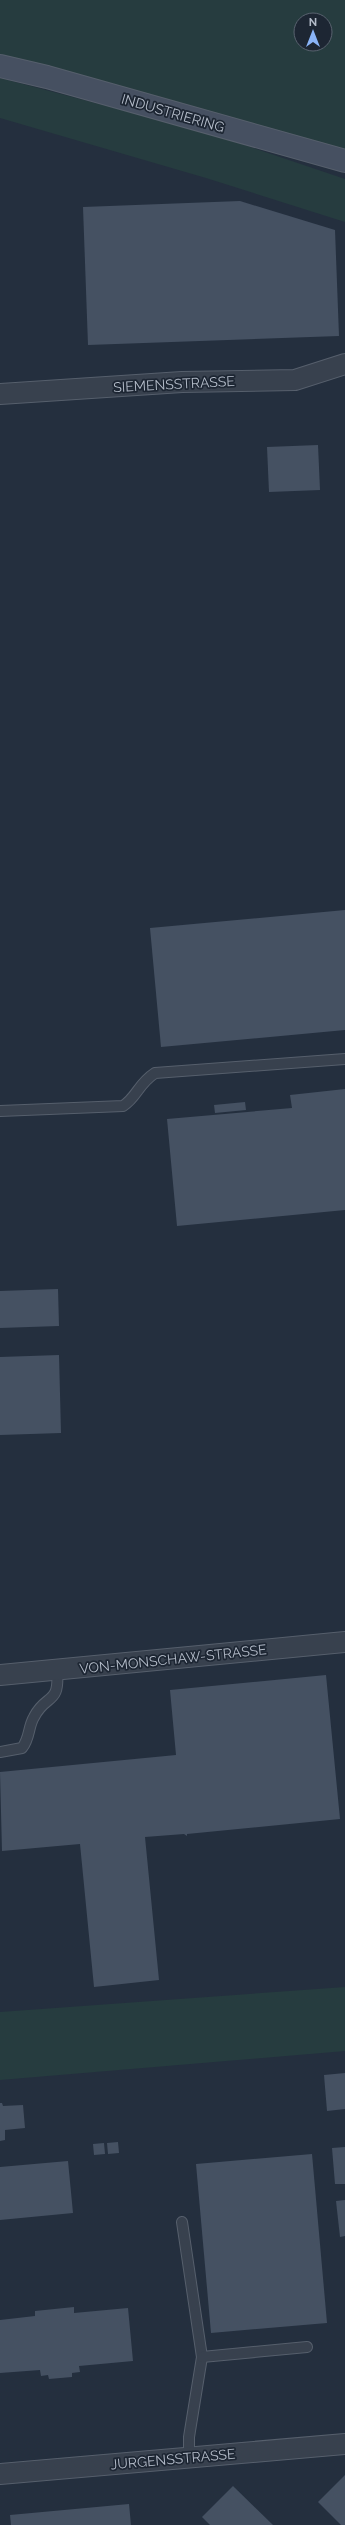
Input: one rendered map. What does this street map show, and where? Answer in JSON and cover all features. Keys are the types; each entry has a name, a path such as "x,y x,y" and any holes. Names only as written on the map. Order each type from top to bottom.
{"street":[{"name":"INDUSTRIERING","path":"0,66 47,77 345,161"},
{"name":"SIEMENSSTRASSE","path":"0,394 182,382 295,380 345,364"},
{"name":"VON-MONSCHAW-STRASSE","path":"0,1675 345,1642"},
{"name":"JURGENSSTRASSE","path":"0,2474 345,2444"}],"lane":[{"path":"0,1112 122,1106 129,1102 143,1081 154,1073 345,1059"},
{"path":"0,1752 22,1748 28,1741 34,1716 55,1696 58,1686 57,1670"},
{"path":"182,2222 202,2357 189,2437 189,2458"},
{"path":"202,2357 307,2347"}],"green space":[{"path":"0,0 345,0 345,149 0,54"},
{"path":"0,78 206,132 345,179 345,222 206,178 0,118"},
{"path":"345,1987 345,2051 0,2080 0,2012"}],"building":[{"path":"240,201 335,230 339,336 88,345 83,207"},
{"path":"318,445 320,490 269,492 267,447"},
{"path":"345,910 345,1030 161,1047 150,928"},
{"path":"345,1089 345,1210 177,1226 167,1119 292,1108 290,1095"},
{"path":"245,1102 246,1110 215,1113 214,1105"},
{"path":"58,1289 59,1326 0,1328 0,1291"},
{"path":"59,1355 61,1433 0,1435 0,1357"},
{"path":"326,1675 340,1819 187,1834 187,1836 184,1834 145,1837 159,1980 94,1987 80,1844 2,1851 0,1772 176,1755 170,1690"},
{"path":"345,2073 345,2109 327,2111 324,2075"},
{"path":"0,2103 2,2103 3,2106 23,2105 25,2128 5,2130 5,2140 0,2141"},
{"path":"118,2142 119,2153 108,2154 107,2143"},
{"path":"104,2143 105,2154 94,2155 93,2144"},
{"path":"345,2147 345,2184 335,2184 332,2148"},
{"path":"312,2154 327,2323 211,2333 196,2164"},
{"path":"68,2161 73,2213 0,2220 0,2167"},
{"path":"345,2200 345,2236 340,2237 336,2201"},
{"path":"74,2307 74,2313 128,2308 133,2361 79,2366 80,2372 72,2373 72,2377 49,2379 48,2375 41,2376 40,2370 0,2373 0,2320 35,2316 35,2311"},
{"path":"345,2475 345,2525 341,2525 318,2502"},
{"path":"233,2486 273,2525 210,2525 202,2517"},
{"path":"129,2504 131,2525 11,2525 10,2515"}]}
